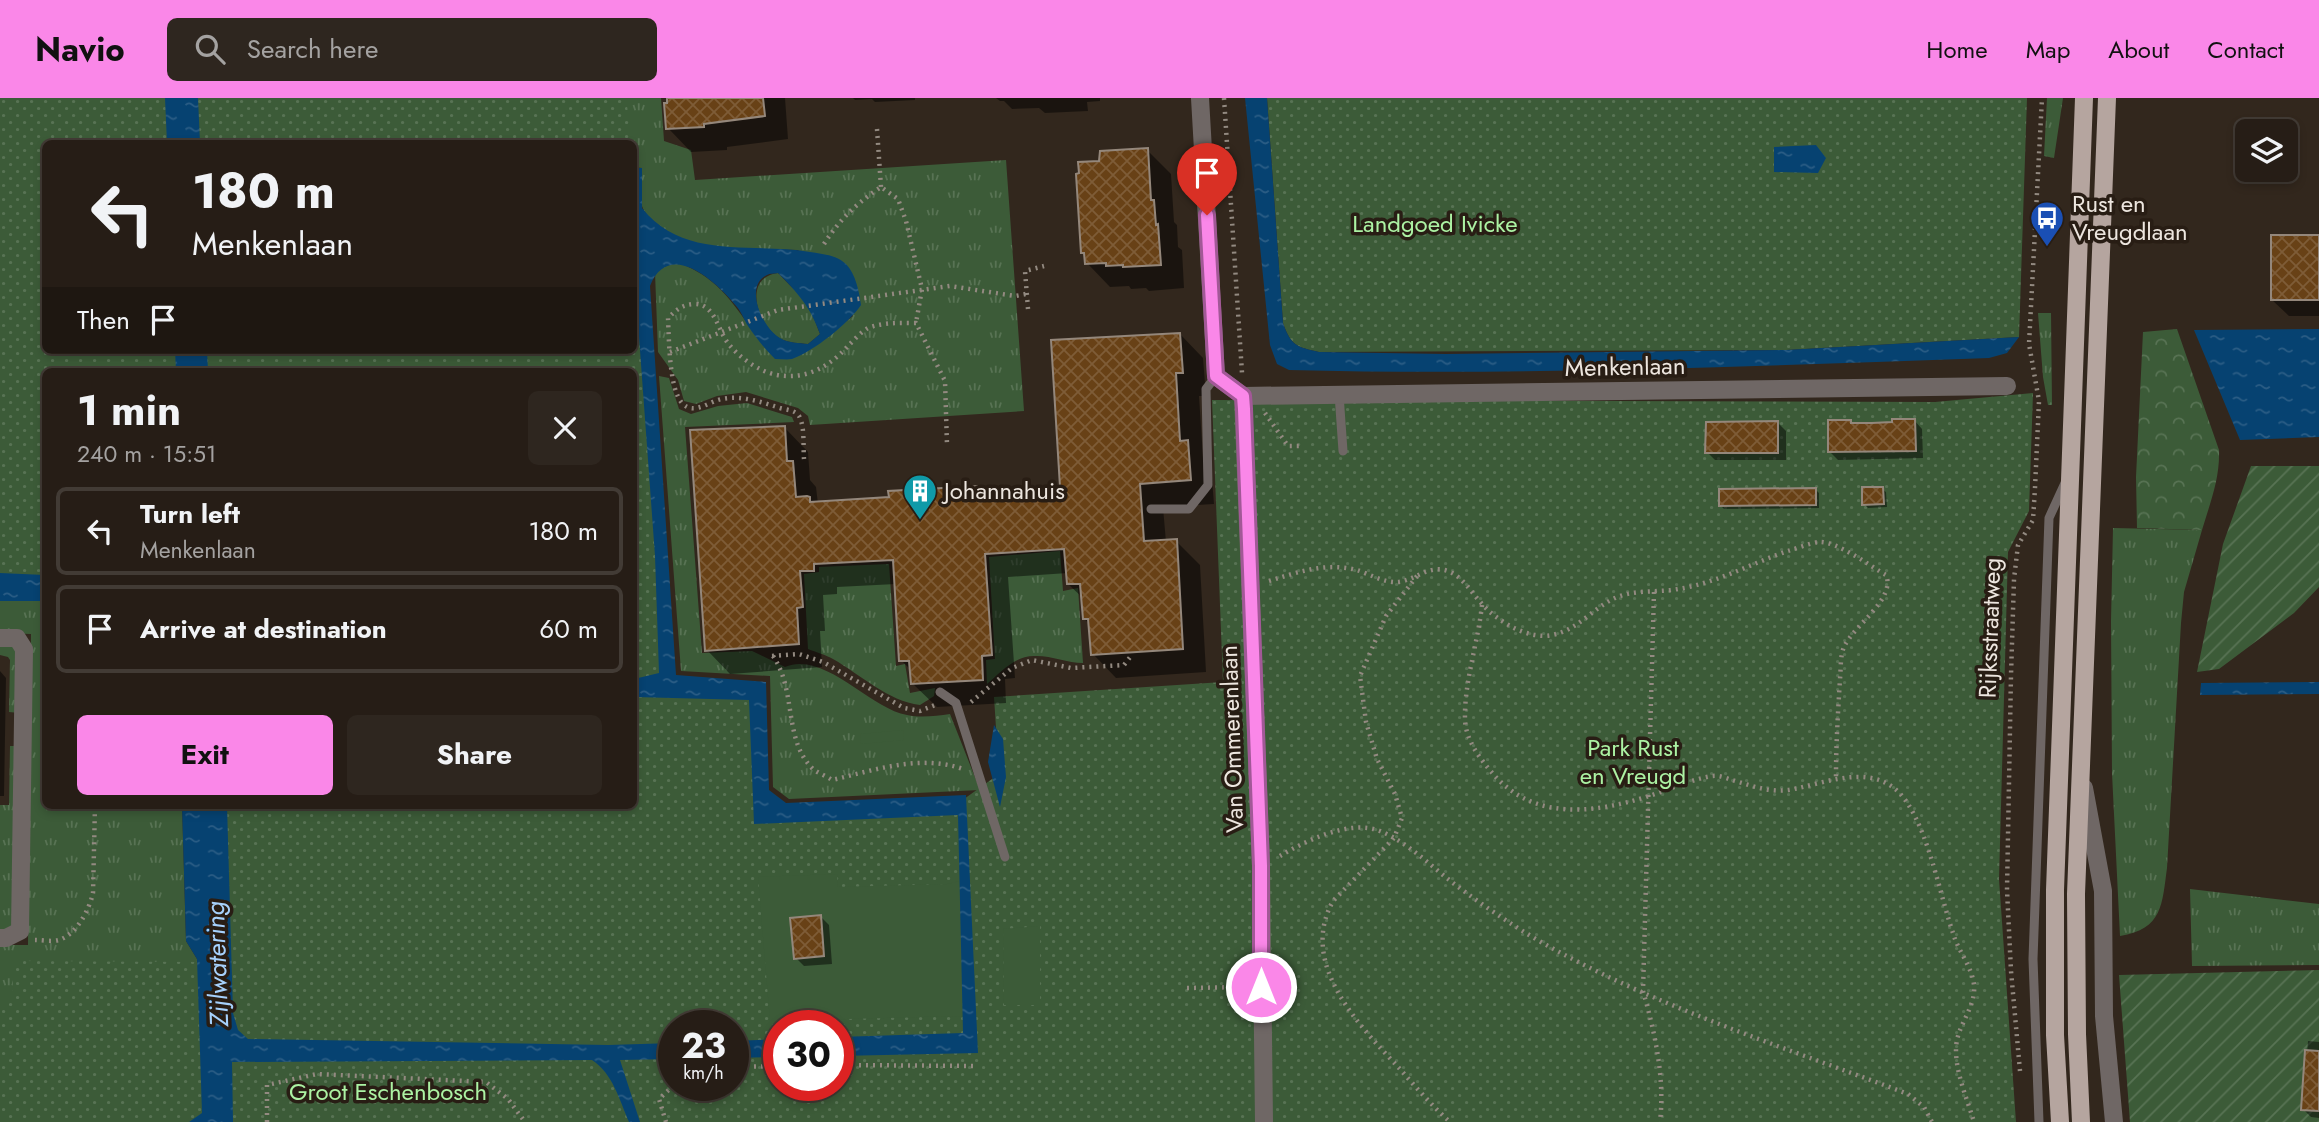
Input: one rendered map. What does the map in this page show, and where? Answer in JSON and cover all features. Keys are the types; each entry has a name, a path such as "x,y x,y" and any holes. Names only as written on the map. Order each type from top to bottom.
{"main road":[{"path":"2060,1122 2055,1035 2055,890 2084,98"},
{"path":"2081,1122 2076,906 2107,98"}],"street":[{"path":"1200,98 1216,376 1243,396"},
{"name":"Menkenlaan","path":"1243,396 2007,386"},
{"name":"Van Ommerenlaan","path":"1243,396 1261,866 1264,1122"},
{"path":"0,638 17,638 24,649 20,931 3,938"},
{"path":"2081,775 2103,891 2104,1017 2114,1122"}],"lane":[{"path":"1151,509 1189,509 1208,485 1206,389 1216,376"},
{"path":"1339,394 1343,451"},
{"path":"2039,1122 2033,959 2049,518 2071,468"},
{"path":"940,692 956,703 1005,857"}],"path":[{"path":"1224,98 1243,396 1261,408 1288,446 1303,446"},
{"name":"Rijksstraatweg","path":"2020,1075 2007,890 2012,662 2014,579 2018,545 2033,520 2035,488 2039,401 2029,344 2042,98"},
{"path":"877,129 881,187"},
{"path":"824,244 835,226 859,202 881,187"},
{"path":"881,187 898,199 906,221 922,289 916,323 945,381 947,445"},
{"path":"1028,309 1025,271 1044,266"},
{"path":"670,352 771,312 803,306 950,286 1015,296 1026,294"},
{"path":"804,459 801,418 795,412 746,398 721,399 701,408 682,404 676,392 668,318 676,309 688,304 700,304 710,312 726,342 750,362 775,375 800,376 822,369 865,329 890,323 916,323"},
{"path":"1251,586 1325,566 1354,569 1394,583 1431,570 1446,570 1460,578 1482,605 1497,618 1518,629 1536,635 1551,636 1577,625 1612,599 1630,592 1654,592 1703,584 1754,562 1820,542 1833,545 1885,575 1888,582 1887,592 1852,633 1843,650 1836,723 1836,777"},
{"path":"1418,574 1386,616 1360,676 1366,722 1377,759 1395,794 1402,818 1394,838 1333,901 1326,914 1322,945 1330,977 1345,1007 1450,1122"},
{"path":"1654,592 1643,991 1653,1026 1658,1059 1660,1122"},
{"path":"1482,605 1465,721 1470,740 1481,761 1502,784 1526,799 1553,809 1585,810 1649,796 1716,775 1768,791 1792,790 1836,777 1865,776 1887,785 1906,800 1919,826 1955,939 1974,983 1974,997 1956,1041 1957,1063 1974,1122"},
{"path":"979,775 956,767 926,762 900,764 832,780 814,770 801,753 793,733 791,706 781,668 772,656 799,654 823,662 904,708 920,711 935,705 972,702 1012,668 1032,660 1071,668 1124,665 1131,656"},
{"path":"3,938 59,940 83,917 90,906 93,893 95,809"},
{"path":"1261,866 1316,836 1348,829 1377,830 1394,838 1498,915 1588,967 1764,1041 1908,1094 1924,1107 1932,1122"},
{"path":"1187,989 1261,987"},
{"path":"854,1066 977,1066"},
{"path":"267,1122 267,1085 317,1074 486,1082 508,1099 525,1122"},
{"path":"660,1101 666,1122"}],"green space":[{"name":"Park Rust en Vreugd","path":"0,98 626,98 632,140 42,140 42,354 637,354 637,176 668,685 759,690 763,811 957,804 999,774 994,697 1223,682 1212,400 1935,402 2033,393 2029,511 2008,552 1999,879 2016,1122 0,1122 0,1001 12,1000 14,961 204,962 196,809 637,809 637,368 42,368 42,590 0,589"},
{"path":"621,98 661,98 664,141 691,150 695,180 1006,160 1024,411 810,425 808,416 798,408 746,392 717,396 696,404 684,401 678,380 658,352 655,272 672,264 680,264 709,279 730,300 776,359 810,349 853,316 798,250 705,245 671,233 656,223 642,206 642,168 637,167 637,140 623,140"},
{"name":"Landgoed Ivicke","path":"1267,98 2027,98 2019,337 1786,350 1319,352 1305,349 1292,341 1283,323"},
{"path":"2047,98 2063,98 2054,158 2044,156"},
{"path":"778,273 803,298 813,315 820,334 808,344 781,339 773,333 760,314 757,293 760,284 767,277"},
{"path":"2038,313 2051,313 2052,405 2048,405 2043,377"},
{"path":"2177,329 2219,450 2216,481 2202,530 2137,528 2136,477 2143,332"},
{"path":"659,376 669,378 679,409 691,414 718,406 747,403 792,417 794,422 685,427 702,653 752,651 785,667 800,664 815,666 892,710 918,716 950,714 980,790 789,799 773,787 770,676 681,671"},
{"path":"2251,466 2319,466 2319,587 2294,613 2219,669 2197,672 2223,544"},
{"path":"2113,528 2202,530 2184,592 2164,893 2158,913 2152,921 2134,933 2120,936 2112,773"},
{"path":"1060,551 1063,591 1078,588 1083,663 1027,657 1009,666 987,684 986,660 995,659 989,557"},
{"path":"889,564 896,666 905,664 910,693 935,688 934,696 920,705 908,703 886,693 833,659 808,649 804,574 819,572 819,567"},
{"path":"0,601 42,601 42,809 182,809 186,941 197,959 202,1113 0,1122 0,945 28,945 31,634 0,633"},
{"path":"0,644 12,644 18,649 20,713 9,712 10,660 0,655"},
{"path":"903,730 904,740 861,744 860,734"},
{"path":"10,746 18,746 14,926 0,931 0,805 9,805"},
{"path":"837,874 838,887 947,884 960,881 963,1016 854,1019 854,1010 769,1010 758,877"},
{"path":"2190,889 2319,904 2319,965 2192,966"},
{"path":"1040,926 1040,1005 1004,1005 1003,929"},
{"path":"2319,970 2319,1122 2130,1122 2119,975"}],"water":[{"path":"165,98 198,98 200,140 167,140"},
{"path":"1245,98 1267,98 1283,323 1292,341 1305,349 1319,352 1446,354 1786,350 2019,337 2007,353 1989,358 1552,371 1289,370 1277,364 1270,345"},
{"path":"1816,145 1826,158 1818,173 1774,172 1774,147"},
{"path":"637,168 642,168 642,208 659,225 678,236 720,246 788,249 829,255 846,264 855,278 861,305 820,343 792,359 775,359 754,335 739,309 718,286 693,269 681,265 669,266 658,272 650,286 676,675 766,682 769,790 786,803 966,795 978,1053 854,1056 854,1036 963,1033 958,815 754,824 749,700 637,697 637,678 659,673 655,556 637,309","holes":["778,273 808,309 820,334 808,344 780,338 767,326 758,307 756,297 760,280 768,274"]},
{"path":"2319,329 2319,437 2240,440 2194,330"},
{"path":"175,354 207,354 208,368 176,368"},
{"path":"0,573 42,575 42,601 0,601"},
{"path":"2319,682 2319,694 2200,695 2201,683"},
{"path":"994,725 1003,739 1006,777 1000,807 988,762"},
{"name":"Zijlwatering","path":"182,809 227,809 233,1013 238,1030 248,1039 658,1043 658,1059 620,1060 640,1122 629,1122 610,1080 592,1060 232,1062 233,1122 189,1122 202,1113 197,959 186,941"},
{"path":"749,1040 763,1040 763,1057 749,1058"}],"building":[{"path":"667,98 763,98 765,116 704,124 704,127 666,129 664,103 667,103"},
{"path":"1148,148 1151,200 1154,200 1156,225 1158,224 1161,265 1123,267 1106,266 1106,263 1085,264 1084,253 1081,253 1076,174 1079,173 1078,162 1099,161 1100,151"},
{"path":"2271,235 2319,235 2319,300 2271,300"},
{"name":"Johannahuis","path":"1180,333 1183,373 1176,373 1180,441 1188,440 1191,480 1140,484 1144,541 1177,539 1183,649 1091,655 1088,619 1083,619 1080,584 1067,584 1064,549 985,554 992,655 982,656 983,680 911,684 909,661 899,661 893,560 814,564 814,571 800,571 803,607 797,608 799,644 705,651 690,430 785,426 787,461 793,461 796,497 810,497 810,502 889,497 888,491 979,486 980,491 1060,487 1051,340"},
{"path":"1892,419 1915,419 1916,451 1828,452 1828,420 1872,423 1892,422"},
{"path":"1778,421 1778,453 1705,453 1706,422"},
{"path":"1862,487 1883,487 1884,504 1862,505"},
{"path":"1816,488 1816,505 1719,506 1719,489"},
{"path":"821,915 824,956 794,959 790,918"},
{"path":"2305,1050 2319,1051 2319,1111 2301,1110"}],"place":[{"name":"Rust en Vreugdlaan","path":"2047,248"},
{"name":"Johannahuis","path":"920,521"}],"route":[{"path":"1207,215 1216,376 1243,396 1244,409 1261,866 1261,987"}],"park label":[{"name":"Groot Eschenbosch","path":"388,1092"}]}
